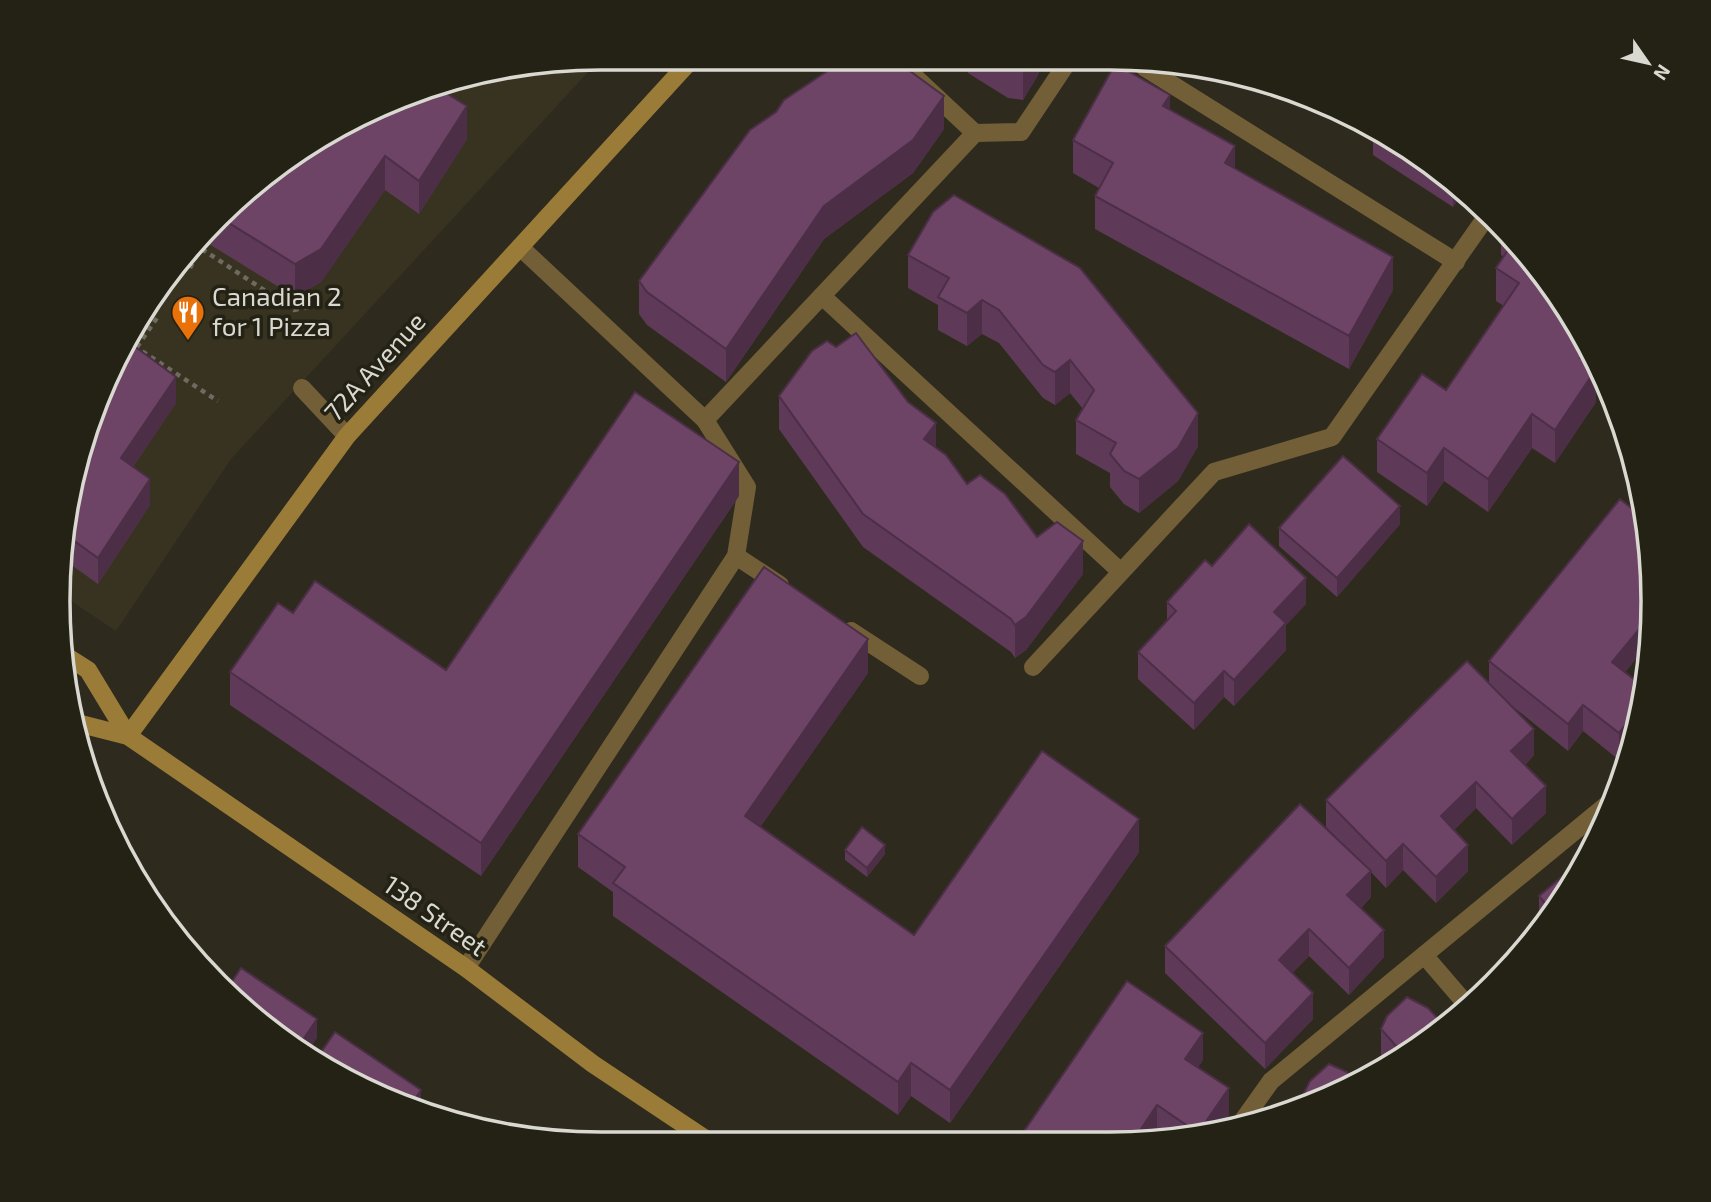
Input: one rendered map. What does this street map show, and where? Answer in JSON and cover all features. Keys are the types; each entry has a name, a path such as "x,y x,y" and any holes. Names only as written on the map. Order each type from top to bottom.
{"street":[{"name":"72A Avenue","path":"128,736 347,436 682,70"},
{"name":"138 Street","path":"74,661 88,670 128,736"},
{"name":"138 Street","path":"85,725 128,736 466,968 593,1064 695,1132"}],"lane":[{"path":"908,70 975,133 1021,132 1062,70"},
{"path":"1152,72 1456,262"},
{"path":"705,420 975,133"},
{"path":"1033,667 1214,472 1332,437 1482,223"},
{"path":"466,968 736,556 747,487 705,420 520,247"},
{"path":"822,296 1121,572"},
{"path":"302,388 347,436"},
{"path":"736,556 794,594"},
{"path":"840,624 920,676"},
{"path":"1248,1114 1271,1081 1597,813"},
{"path":"1424,955 1461,999"}],"path":[{"path":"203,250 294,310 322,303"},
{"path":"190,268 196,258"},
{"path":"159,315 136,348 218,401"}],"shaded area":[{"path":"590,70 231,459 116,631 70,600 71,566 80,497 98,430 125,366 159,306 202,251 251,202 306,159 335,141 398,110 430,98 497,80"}],"building":[{"path":"829,70 909,70 944,96 913,140 824,206 726,349 647,292 639,281 750,130 776,112 784,100"},
{"path":"1112,70 1127,70 1170,95 1163,106 1235,146 1225,163 1393,257 1349,336 1095,196 1113,163 1073,140"},
{"path":"446,93 467,106 419,181 385,156 321,249 295,264 229,223 251,202 306,159 366,125 398,110"},
{"path":"954,195 1080,268 1198,413 1178,448 1139,479 1124,471 1110,454 1116,443 1076,420 1094,390 1070,360 1055,372 1043,365 999,310 982,300 967,313 938,297 949,278 908,255 933,212"},
{"path":"1508,250 1552,306 1591,377 1555,430 1532,414 1488,479 1444,448 1427,473 1377,439 1422,374 1446,390 1519,283 1496,268"},
{"path":"856,333 908,402 936,423 924,439 946,455 967,484 980,475 1005,494 1037,537 1057,522 1083,541 1026,617 1015,625 1011,619 863,514 779,396 812,351 827,341 836,347"},
{"path":"135,347 176,377 121,458 150,479 98,558 74,541 80,497 98,430"},
{"path":"635,392 739,462 481,843 230,672 278,603 293,613 315,581 446,670"},
{"path":"1343,456 1400,506 1337,578 1279,528"},
{"path":"1620,499 1633,509 1640,566 1640,628 1612,662 1635,680 1626,724 1619,733 1583,705 1568,724 1489,661"},
{"path":"1249,524 1306,578 1274,612 1286,623 1234,680 1224,671 1194,703 1138,652 1176,611 1167,602 1205,560 1212,566"},
{"path":"764,567 868,639 745,816 914,935 1042,751 1139,819 950,1090 911,1063 898,1082 613,883 625,867 578,834"},
{"path":"1467,661 1534,729 1511,751 1546,786 1512,819 1476,782 1441,816 1468,845 1436,877 1403,844 1386,861 1326,800"},
{"path":"1300,804 1371,871 1347,895 1384,930 1349,968 1309,929 1279,960 1313,993 1265,1043 1165,946"},
{"path":"862,827 885,845 867,868 845,850"},
{"path":"1565,874 1546,904 1539,896"},
{"path":"241,968 317,1019 303,1040 232,982"},
{"path":"1127,981 1203,1033 1185,1059 1229,1088 1205,1123 1187,1126 1157,1105 1140,1131 1023,1132"},
{"path":"1407,997 1428,1008 1437,1018 1398,1047 1381,1029 1387,1016"},
{"path":"335,1032 421,1090 415,1098 398,1092 321,1052"},
{"path":"1329,1064 1349,1075 1303,1096 1310,1081"}],"place":[{"name":"Canadian 2 for 1 Pizza","path":"188,342"}]}
